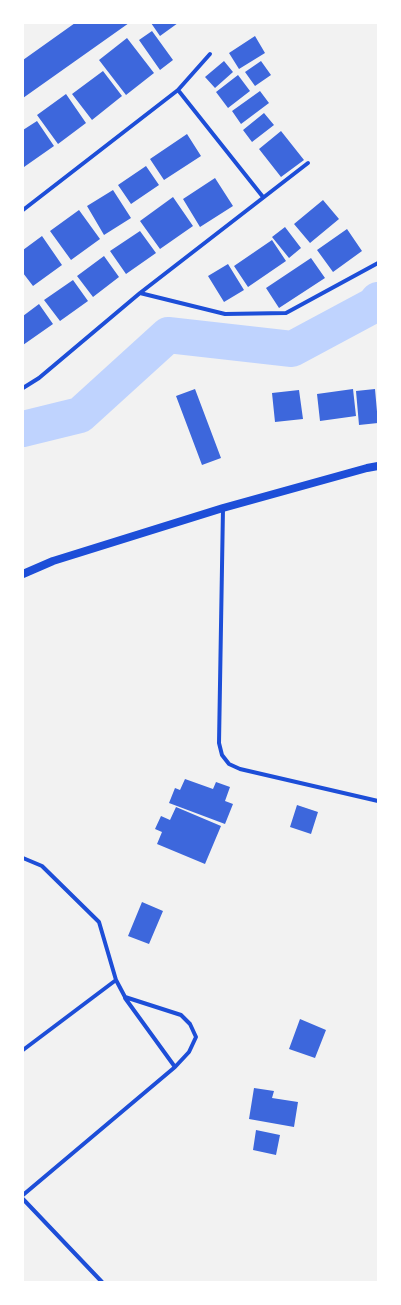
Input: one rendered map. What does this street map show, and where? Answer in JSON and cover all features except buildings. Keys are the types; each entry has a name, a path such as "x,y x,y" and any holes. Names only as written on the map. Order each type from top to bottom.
{"main road":[{"path":"23,574 54,561 223,508 378,466"}],"street":[{"path":"23,210 178,90 210,54"},
{"path":"178,90 264,197"},
{"path":"23,388 39,378 140,293 308,163"},
{"path":"140,293 225,314 286,313 378,263"},
{"path":"223,508 219,743 222,755 228,764 240,768 378,801"},
{"path":"23,858 42,866 100,922 116,980 125,997 175,1067"},
{"path":"23,1050 116,980"},
{"path":"23,1195 175,1067 189,1052 196,1037 190,1024 181,1015 125,997"},
{"path":"23,1199 102,1282"}],"waterway":[{"path":"23,429 80,415 168,335 292,349 374,305 378,300"}]}
